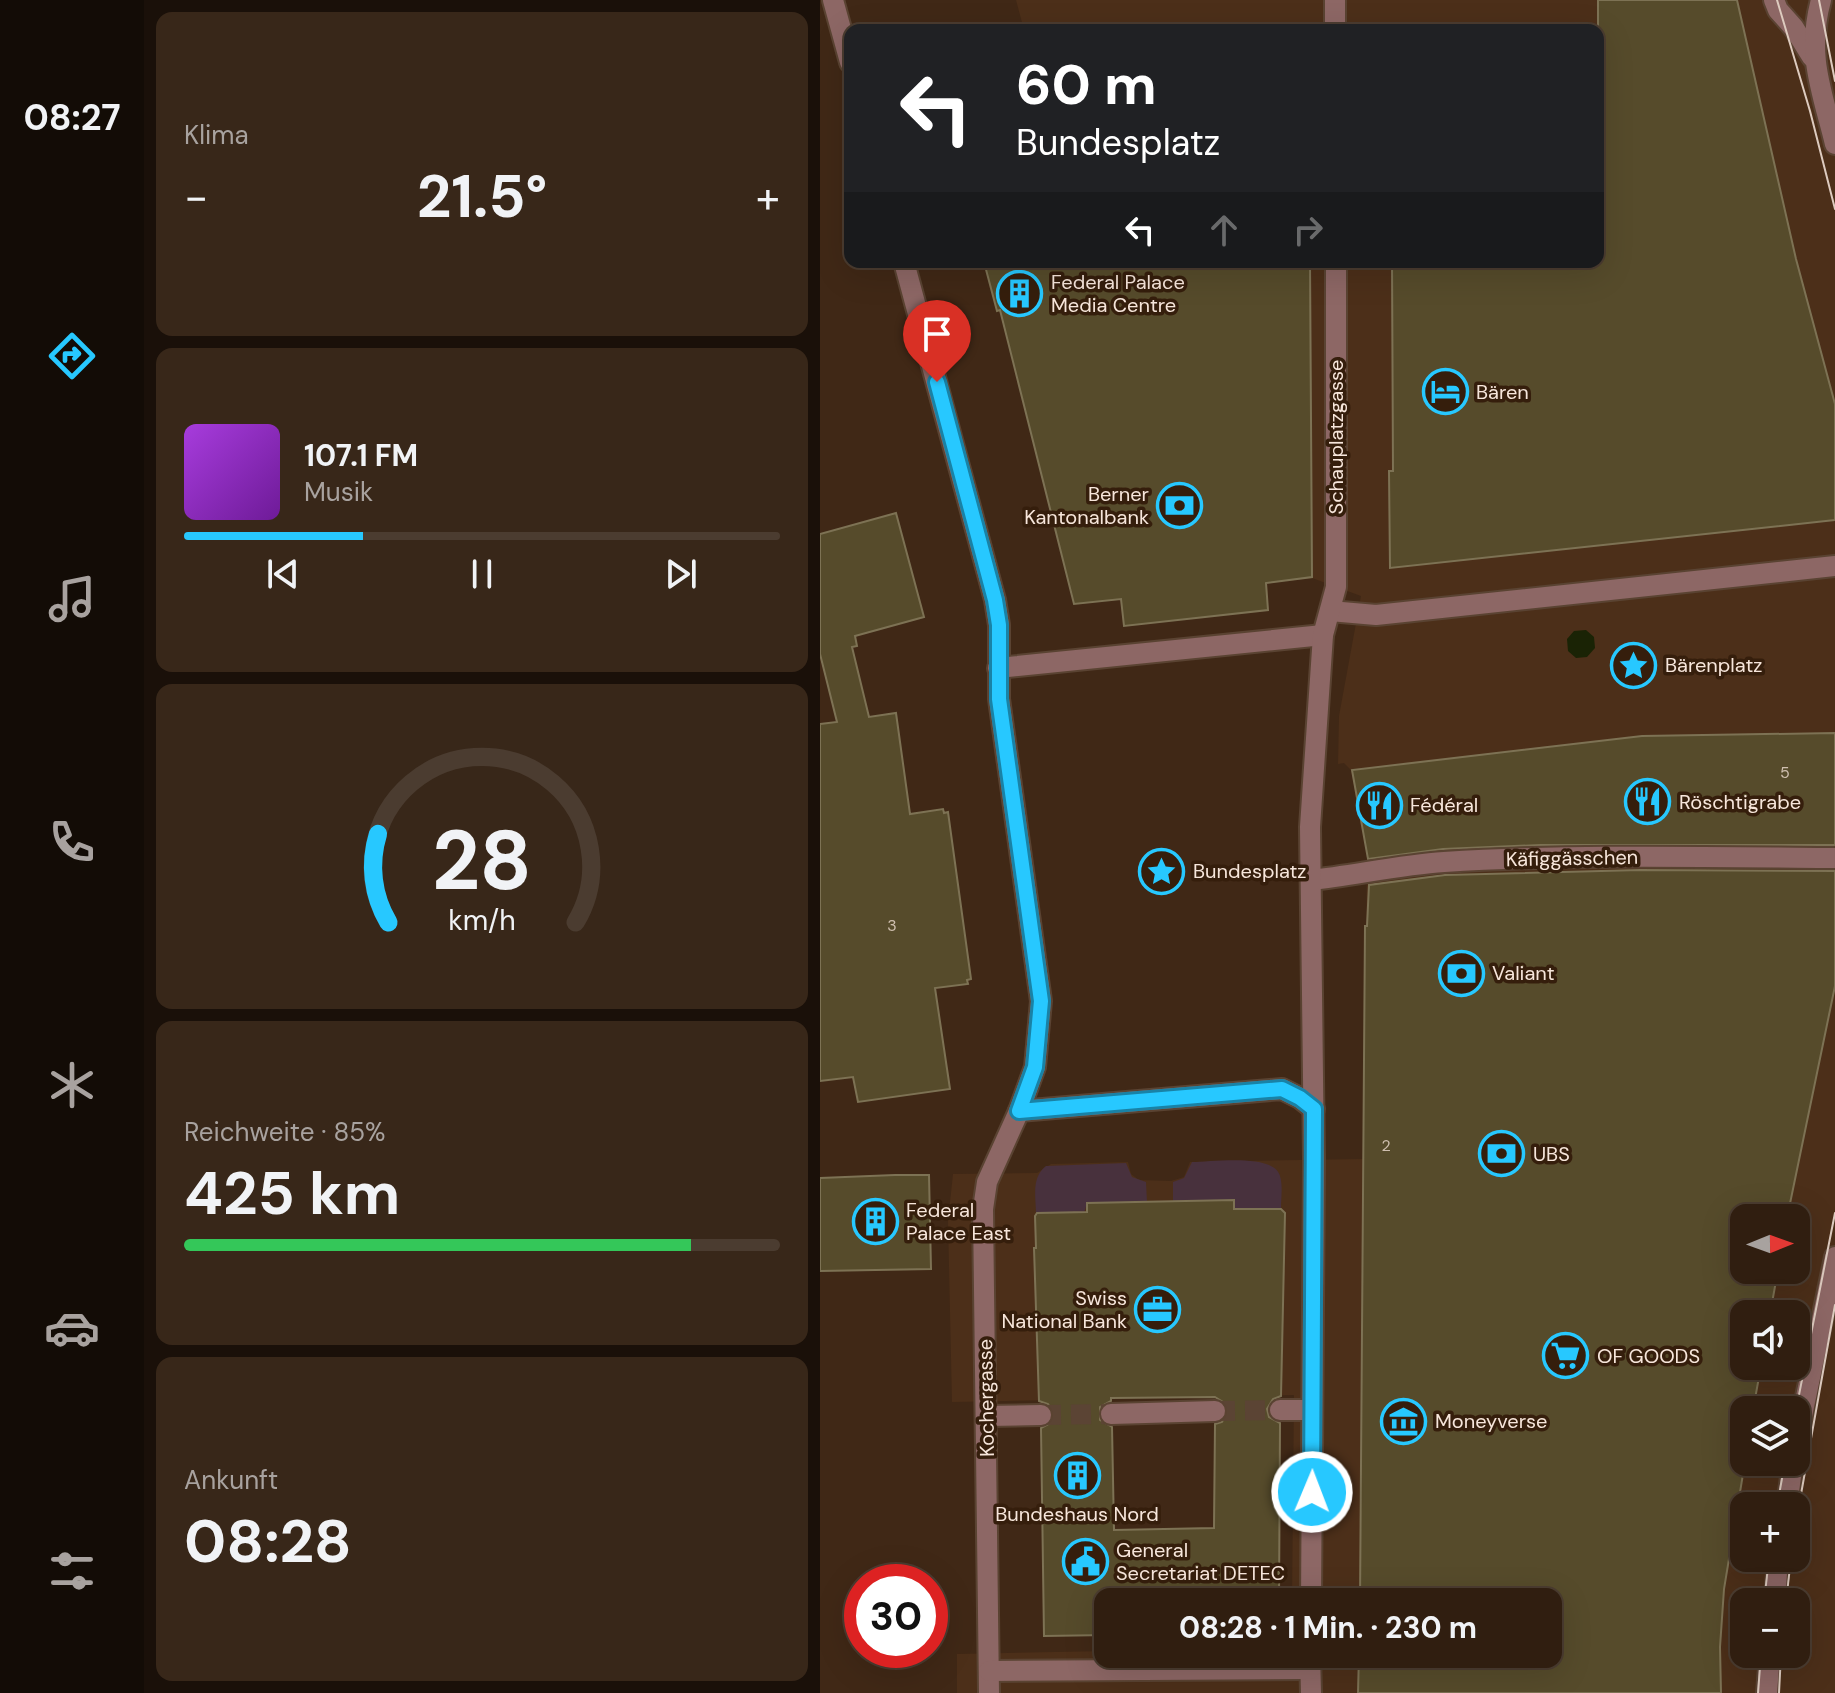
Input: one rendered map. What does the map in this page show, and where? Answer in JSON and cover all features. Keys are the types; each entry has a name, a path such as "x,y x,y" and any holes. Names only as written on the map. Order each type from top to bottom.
{"street":[{"path":"833,0 844,40"},
{"path":"1335,0 1335,24"},
{"path":"1774,0 1814,60"},
{"path":"1821,0 1814,22 1814,60 1835,144"},
{"path":"906,268 995,600 999,625 999,699 1041,1001 1035,1067 1019,1111 1282,1089 1314,1109"},
{"name":"Schauplatzgasse","path":"1330,611 1336,587 1336,268"},
{"path":"1311,1588 1314,1109 1310,827 1323,635 1330,611 1376,615 1835,566"},
{"path":"998,668 1323,635"},
{"name":"Käfiggässchen","path":"1311,880 1440,863 1592,856 1835,858"},
{"name":"Kochergasse","path":"989,1693 983,1209 987,1182 1019,1111"},
{"path":"1806,1396 1835,1257"},
{"path":"1280,1410 1312,1410"},
{"path":"1111,1414 1215,1411"},
{"path":"986,1416 1041,1415"},
{"path":"989,1671 1096,1668"},
{"path":"1310,1668 1311,1693"},
{"path":"1767,1693 1769,1668"}],"shaded area":[{"path":"1016,0 1835,0 1835,1693 957,1693 957,1654 1094,1651 1094,1668 1562,1668 1562,1588 1292,1588 1294,1395 952,1402 948,1221 953,1174 1037,1173 1051,1164 1128,1162 1131,1174 1139,1180 1171,1181 1184,1177 1190,1162 1364,1159 1367,852 1351,770 1344,763 1338,764 1339,716 1361,596 1312,578 1267,583 1268,610 1124,626 1120,599 1067,575 1000,310 996,308 1098,281 1095,268 1604,268 1604,24 1022,24"},
{"path":"1586,630 1594,637 1595,648 1587,657 1576,658 1568,651 1567,639 1574,631"},
{"path":"1241,1160 1267,1164 1280,1176 1281,1208 1235,1209 1232,1200 1173,1201 1173,1182 1184,1178 1192,1162"},
{"path":"1126,1163 1132,1177 1146,1182 1147,1202 1087,1203 1084,1213 1036,1213 1036,1182 1046,1166"}],"building":[{"path":"1598,0 1737,0 1796,259 1835,404 1835,520 1390,568 1392,268 1604,268 1604,24 1598,24"},
{"path":"986,268 1310,268 1312,577 1266,583 1268,610 1124,626 1121,599 1074,604 1000,310 997,311"},
{"path":"896,513 924,617 855,636 857,646 852,647 869,717 896,713 910,814 943,809 944,813 948,812 971,979 967,980 968,984 935,988 950,1089 858,1102 853,1077 820,1081 820,724 837,722 820,654 820,534"},
{"path":"1835,733 1835,845 1541,845 1443,849 1368,859 1352,770 1642,736"},
{"path":"1640,870 1835,871 1835,986 1790,1204 1730,1204 1730,1284 1775,1284 1773,1300 1730,1300 1730,1380 1758,1380 1756,1396 1730,1396 1730,1476 1743,1476 1740,1492 1730,1492 1730,1553 1720,1647 1721,1693 1358,1693 1359,1668 1562,1668 1562,1588 1360,1588 1365,926 1369,885 1445,875"},
{"name":"Federal Palace East","path":"929,1175 931,1269 820,1271 820,1178"},
{"path":"1234,1200 1234,1209 1281,1209 1285,1213 1281,1396 1273,1399 1267,1409 1269,1417 1280,1423 1279,1588 1094,1588 1094,1635 1044,1636 1041,1428 1052,1422 1054,1414 1048,1404 1039,1401 1035,1216 1037,1213 1087,1212 1087,1203","holes":["1215,1397 1226,1404 1228,1411 1222,1422 1215,1424 1214,1528 1114,1530 1112,1427 1100,1420 1100,1407 1111,1398"]}],"tunnel":[{"path":"1215,1411 1280,1410"},
{"path":"1041,1415 1111,1414"}],"tram line":[{"path":"1777,0 1835,209"},
{"path":"1819,0 1835,81"},
{"path":"1799,1396 1835,1213"},
{"path":"1801,1492 1835,1305"},
{"path":"1780,1492 1782,1476"},
{"path":"1766,1588 1767,1572"},
{"path":"1788,1588 1789,1572"},
{"path":"1758,1693 1760,1668"},
{"path":"1779,1693 1780,1668"}],"place":[{"name":"Federal Palace Media Centre","path":"1020,294"},
{"name":"Bären","path":"1445,392"},
{"name":"Berner Kantonalbank","path":"1180,505"},
{"name":"Bärenplatz","path":"1634,665"},
{"name":"Röschtigrabe","path":"1648,802"},
{"name":"Fédéral","path":"1379,805"},
{"name":"Bundesplatz","path":"1162,871"},
{"name":"Valiant","path":"1461,973"},
{"name":"UBS","path":"1502,1154"},
{"name":"Federal Palace East","path":"875,1222"},
{"name":"Swiss National Bank","path":"1158,1309"},
{"name":"OF GOODS","path":"1566,1356"},
{"name":"Moneyverse","path":"1404,1421"},
{"name":"Bundeshaus Nord","path":"1077,1475"},
{"name":"General Secretariat DETEC","path":"1085,1562"}],"route":[{"path":"937,382 995,600 999,625 999,699 1040,984 1038,1050 1019,1111 1282,1089 1314,1109 1312,1492"}]}
